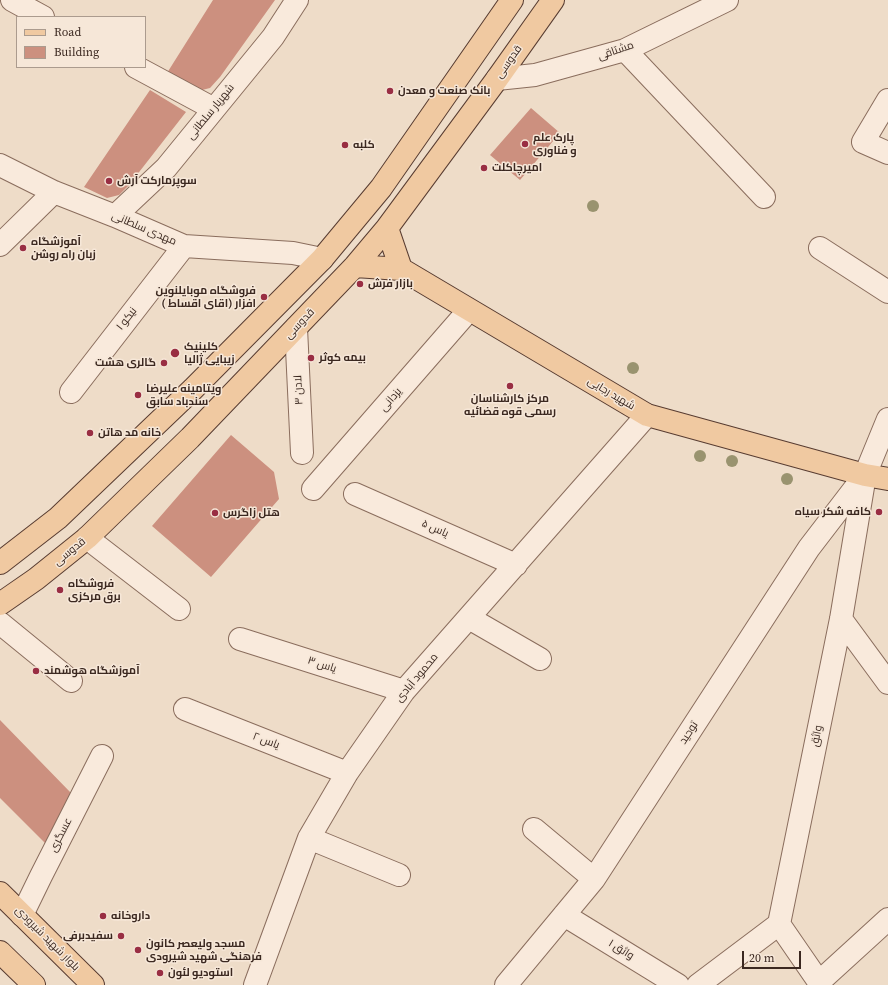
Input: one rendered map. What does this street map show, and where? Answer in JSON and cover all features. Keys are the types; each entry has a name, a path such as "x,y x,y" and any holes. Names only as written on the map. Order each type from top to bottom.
{"main road":[{"path":"0,563 58,518 193,389 322,260 381,188 512,0"},
{"name":"قدوسی","path":"0,604 36,579 87,538 190,438 355,266 387,228 497,79 553,0"},
{"path":"387,228 401,269"},
{"name":"شهید رجایی","path":"355,266 401,269 647,415 865,475 888,479"},
{"name":"بلوار شهید شیرودی","path":"0,893 93,985"},
{"path":"0,952 34,985"}],"street":[{"path":"12,0 41,16"},
{"name":"شهریار سلطانی","path":"115,216 166,168 273,37 297,0"},
{"name":"مشتاقی","path":"497,79 535,75 625,50 727,0"},
{"path":"625,50 764,197"},
{"path":"138,68 214,109"},
{"path":"888,100 863,142 888,153"},
{"name":"مهدی سلطانی","path":"0,165 54,192 115,216 184,246 293,253 322,260"},
{"path":"0,244 54,192"},
{"name":"نیکو ۱","path":"71,392 184,246"},
{"path":"820,248 888,292"},
{"name":"یزدانی","path":"313,489 469,310"},
{"name":"لادن ۳","path":"296,328 302,453"},
{"name":"محمود آبادی","path":"255,985 309,838 347,773 404,691 647,415"},
{"path":"865,475 888,419"},
{"name":"واثق","path":"779,924 841,619 865,475"},
{"name":"توحید","path":"506,985 594,879 809,548 865,475"},
{"name":"یاس ۵","path":"355,494 516,565"},
{"path":"87,538 179,609"},
{"path":"469,618 540,659"},
{"path":"841,619 888,683"},
{"path":"0,623 71,681"},
{"name":"یاس ۳","path":"240,639 404,691"},
{"name":"یاس ۲","path":"185,709 347,773"},
{"name":"عسگری","path":"22,915 40,876 102,756"},
{"path":"534,829 594,879"},
{"path":"309,838 399,875"},
{"name":"واثق ۱","path":"564,915 678,985"},
{"path":"698,985 779,924 820,983 888,919"}],"building":[{"path":"213,0 275,0 220,77 210,88 198,91 167,73"},
{"path":"150,90 186,112 129,185 119,195 107,198 84,187"},
{"name":"پارک علم و فناوری","path":"531,108 560,133 520,180 490,155"},
{"name":"هتل زاگرس","path":"231,435 274,472 279,499 211,577 152,526"},
{"path":"0,720 71,793 46,844 0,798"}],"place":[{"name":"بانک صنعت و معدن","path":"390,91"},
{"name":"پارک علم و فناوری","path":"525,144"},
{"name":"کلبه","path":"345,145"},
{"name":"امیرچاکلت","path":"484,168"},
{"name":"سوپرمارکت آرش","path":"109,181"},
{"name":"آموزشگاه زبان راه روشن","path":"23,248"},
{"name":"بازار فرش","path":"360,284"},
{"name":"فروشگاه موبایلنوین افزار (اقای اقساط )","path":"264,297"},
{"name":"کلینیک زیبایی ژالیا","path":"175,353"},
{"name":"بیمه کوثر","path":"311,358"},
{"name":"گالری هشت","path":"164,363"},
{"name":"مرکز کارشناسان رسمی قوه قضائیه","path":"510,386"},
{"name":"ویتامینه علیرضا سندباد سابق","path":"138,395"},
{"name":"خانه مد هاتن","path":"90,433"},
{"name":"کافه شکر سیاه","path":"879,512"},
{"name":"هتل زاگرس","path":"215,513"},
{"name":"فروشگاه برق مرکزی","path":"60,590"},
{"name":"آموزشگاه هوشمند","path":"36,671"},
{"name":"داروخانه","path":"103,916"},
{"name":"سفیدبرفی","path":"121,936"},
{"name":"مسجد ولیعصر کانون فرهنگی شهید شیرودی","path":"138,950"},
{"name":"استوديو لئون","path":"160,973"}]}
